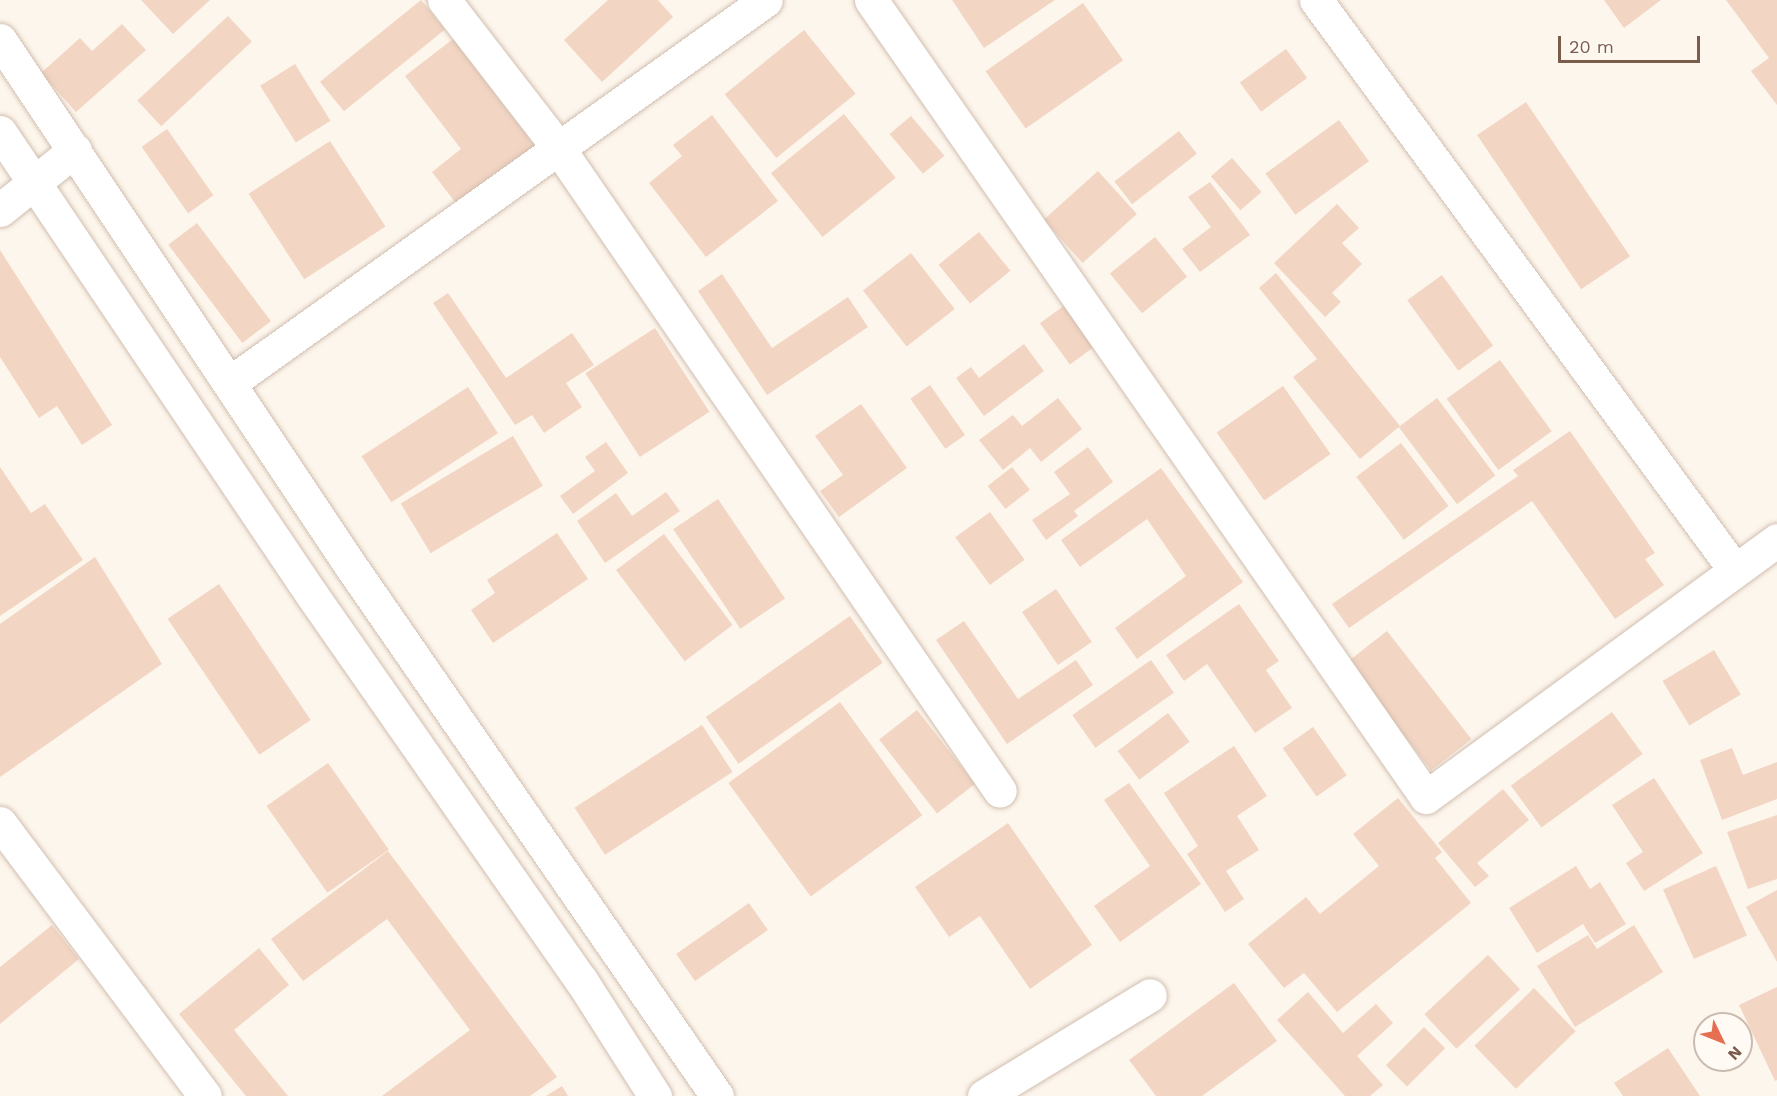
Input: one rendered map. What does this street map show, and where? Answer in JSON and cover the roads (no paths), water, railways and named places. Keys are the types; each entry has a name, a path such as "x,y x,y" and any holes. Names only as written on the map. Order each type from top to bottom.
{"street":[{"path":"444,0 557,146 1000,791"},
{"path":"231,382 557,146 766,0"},
{"path":"872,0 1426,797 1734,569 1777,540"},
{"path":"1316,0 1734,569"},
{"path":"0,40 231,382 348,562 717,1096"},
{"path":"0,132 312,595 581,980 655,1096"},
{"path":"0,210 75,150"},
{"path":"0,823 205,1096"},
{"path":"984,1096 1150,994"}]}
